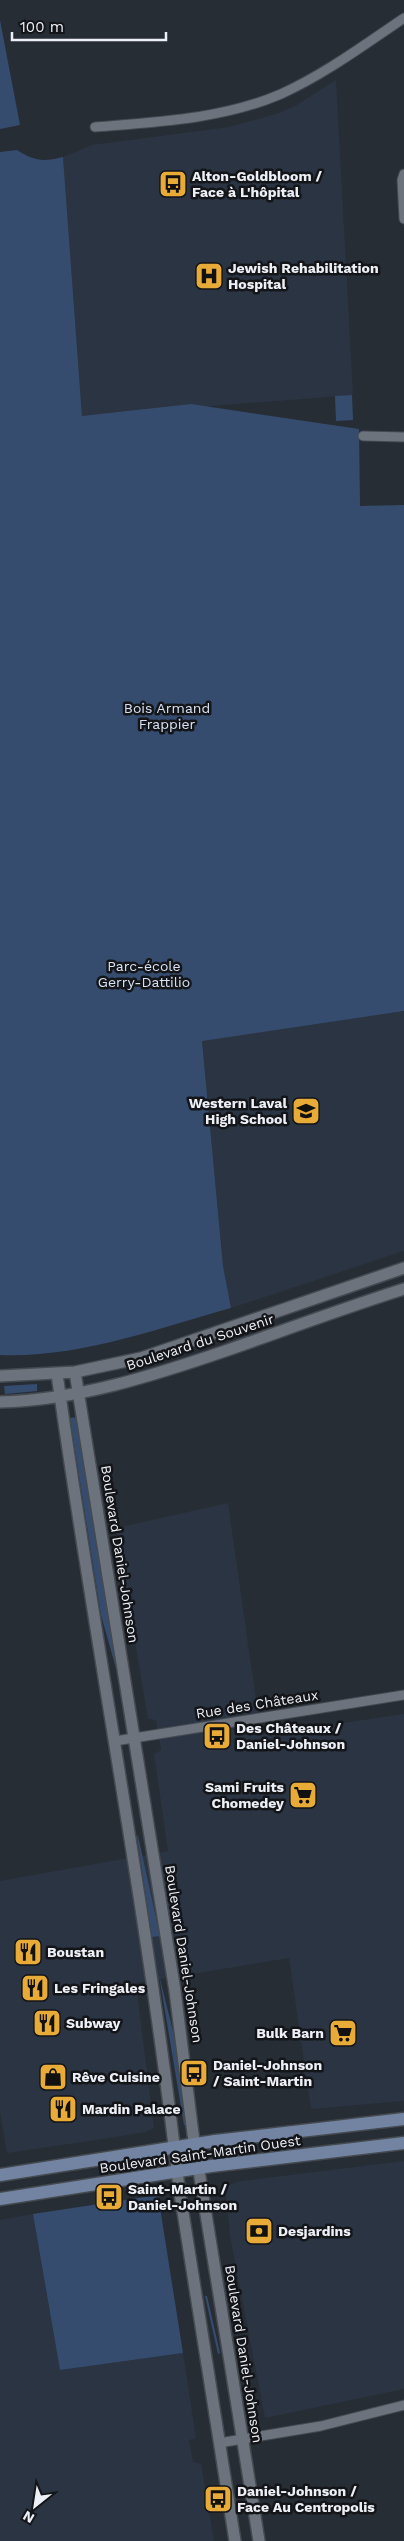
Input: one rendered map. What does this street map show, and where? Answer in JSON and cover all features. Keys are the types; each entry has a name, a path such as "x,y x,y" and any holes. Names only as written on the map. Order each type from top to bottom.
{"main road":[{"name":"Boulevard Saint-Martin Ouest","path":"0,2175 195,2144 404,2119"},
{"name":"Boulevard Saint-Martin Ouest","path":"0,2199 200,2168 404,2143"}],"street":[{"path":"95,127 200,116 239,108 271,98 326,70 404,18"},
{"path":"404,174 402,180 404,219"},
{"path":"363,436 404,437"},
{"name":"Boulevard du Souvenir","path":"0,1376 57,1374 111,1366 169,1350 404,1268"},
{"name":"Boulevard du Souvenir","path":"0,1402 79,1393 171,1369 404,1288"},
{"name":"Boulevard Daniel-Johnson","path":"76,1372 184,2048 195,2144 259,2541"},
{"path":"57,1374 151,1966 176,2148 177,2172 235,2541"},
{"name":"Rue des Châteaux","path":"115,1740 404,1695"},
{"path":"219,2443 321,2426 404,2405"}],"shaded area":[{"name":"Jewish Rehabilitation Hospital","path":"336,80 353,395 82,416 63,157 92,145 229,127 276,114 295,106"},
{"name":"Western Laval High School","path":"404,1011 404,1251 231,1308 223,1266 202,1040"},
{"path":"228,1503 261,1735 404,1714 404,2101 311,2109 289,1958 136,1983 154,2128 145,2132 7,2153 0,2112 0,1881 168,1851 154,1754 161,1750 156,1720 148,1719 116,1528"},
{"path":"404,2161 404,2389 265,2418 230,2236 226,2194 228,2185 241,2181"},
{"path":"33,2214 60,2370 183,2353 196,2438 189,2440 193,2462 201,2464 214,2541 0,2541 0,2220"}],"green space":[{"path":"0,20 20,125 0,129"},
{"name":"Bois Armand Frappier","path":"17,150 39,160 63,157 82,416 191,404 359,429 360,506 404,505 404,1011 202,1041 223,1266 231,1308 146,1333 88,1347 30,1355 0,1355 0,152"},
{"path":"352,395 353,420 336,421 335,396"},
{"path":"37,1384 37,1391 5,1394 4,1386"},
{"path":"77,1417 117,1672 101,1615 70,1418"},
{"path":"138,1836 160,1936 152,1937"},
{"path":"159,1975 179,2055 186,2125 184,2125"},
{"path":"158,2195 183,2353 60,2370 33,2214"},
{"path":"205,2296 207,2296 220,2353 218,2354"}],"place":[{"name":"Alton-Goldbloom / Face à L'hôpital","path":"173,184"},
{"name":"Jewish Rehabilitation Hospital","path":"209,276"},
{"name":"Western Laval High School","path":"306,1111"},
{"name":"Des Châteaux / Daniel-Johnson","path":"217,1736"},
{"name":"Sami Fruits Chomedey","path":"303,1795"},
{"name":"Boustan","path":"28,1952"},
{"name":"Les Fringales","path":"35,1988"},
{"name":"Subway","path":"47,2023"},
{"name":"Bulk Barn","path":"343,2033"},
{"name":"Daniel-Johnson / Saint-Martin","path":"194,2073"},
{"name":"Rêve Cuisine","path":"53,2077"},
{"name":"Mardin Palace","path":"63,2109"},
{"name":"Saint-Martin / Daniel-Johnson","path":"109,2197"},
{"name":"Desjardins","path":"259,2231"},
{"name":"Daniel-Johnson / Face Au Centropolis","path":"218,2499"}],"park label":[{"name":"Parc-école Gerry-Dattilio","path":"144,974"}]}
